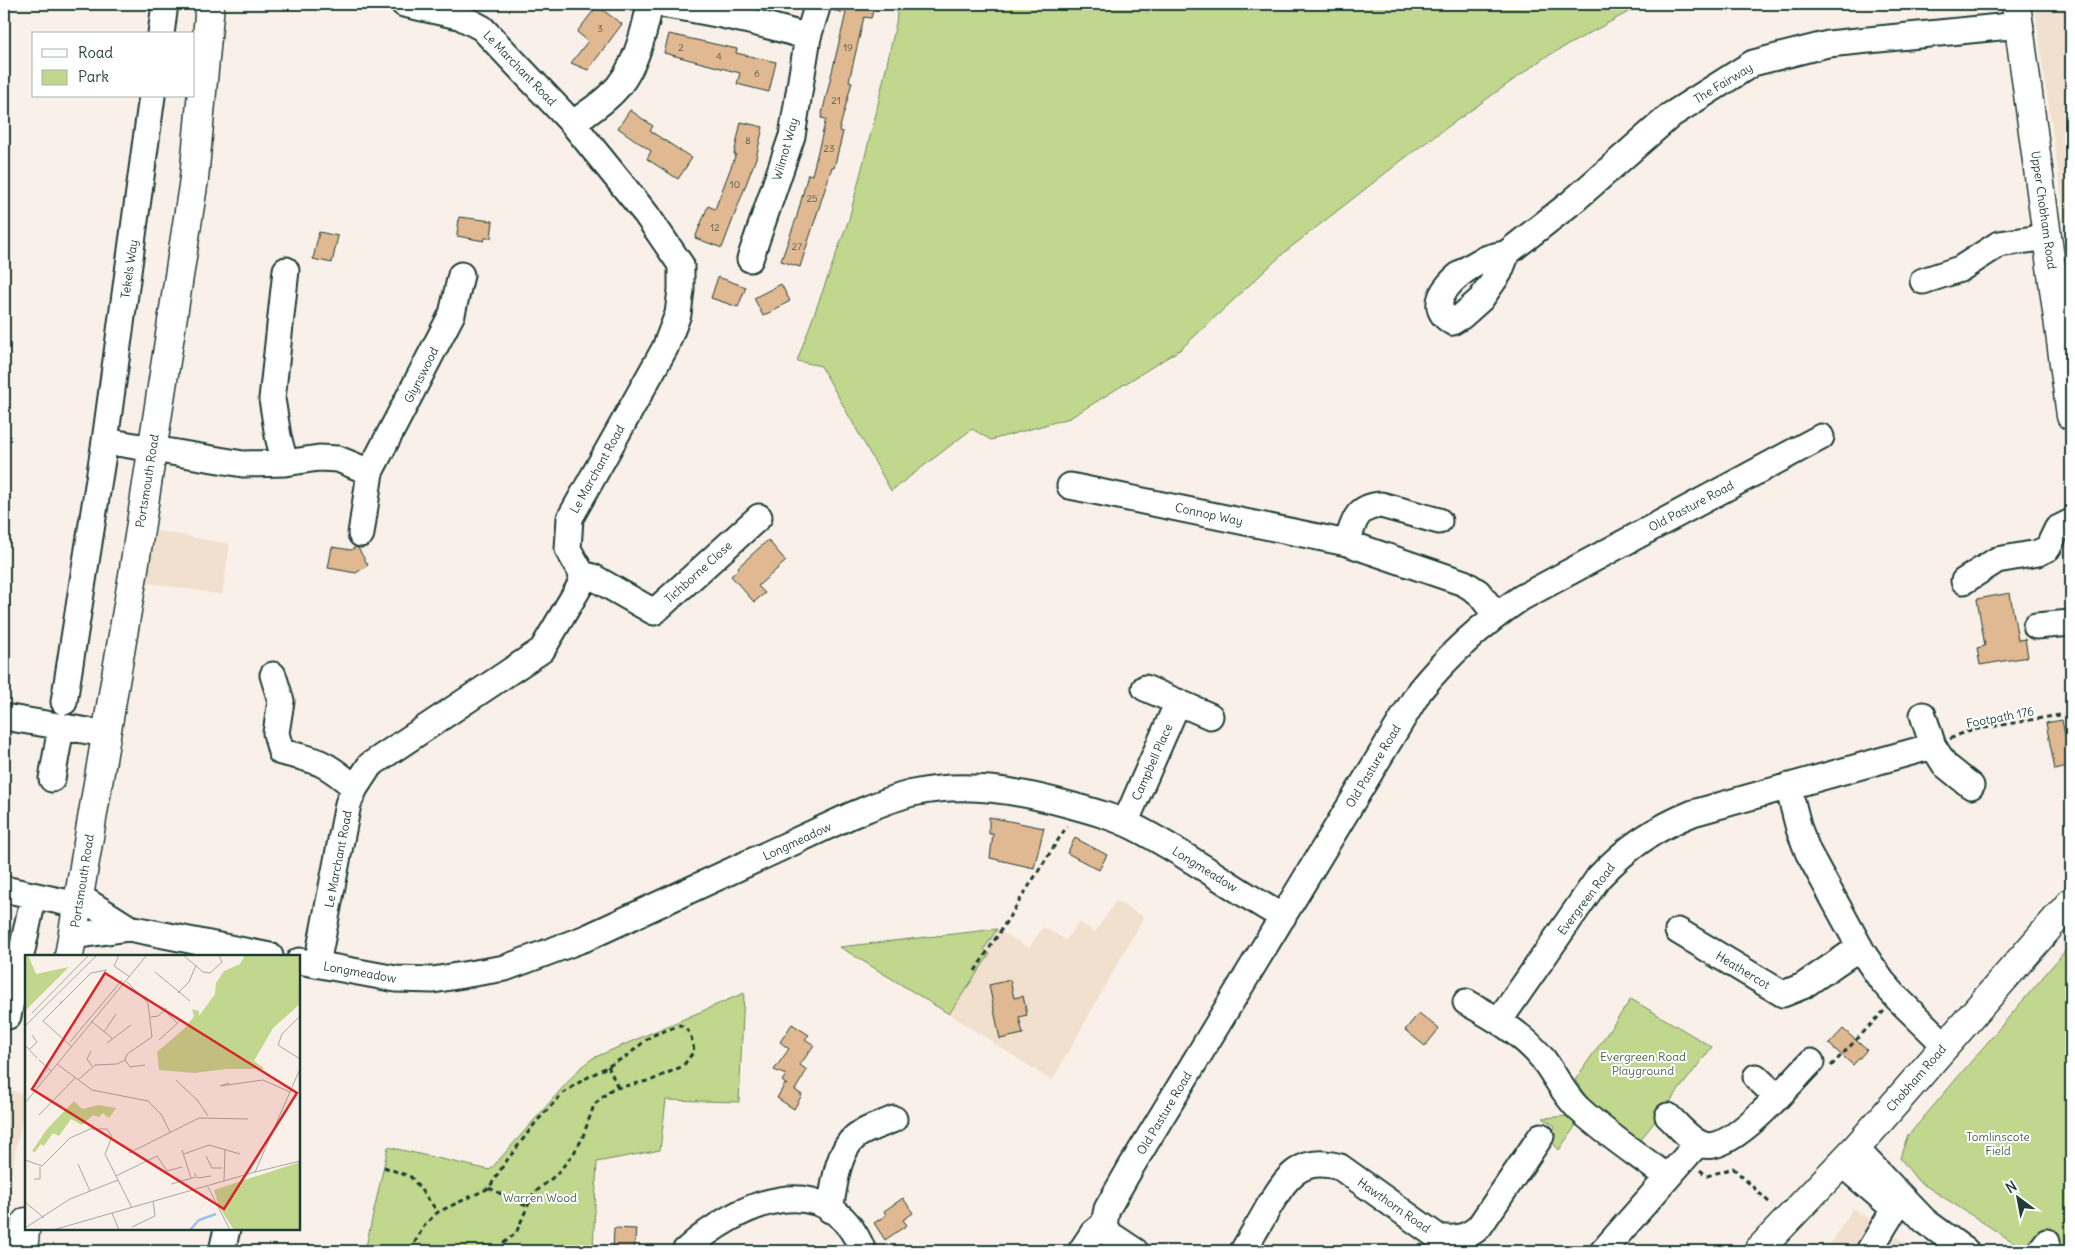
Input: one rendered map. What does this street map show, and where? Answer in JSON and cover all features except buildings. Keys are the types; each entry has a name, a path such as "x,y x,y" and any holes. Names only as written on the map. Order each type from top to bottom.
{"main road":[{"name":"Portsmouth Road","path":"71,946 194,179 210,4"},
{"name":"Upper Chobham Road","path":"2018,14 2071,416"},
{"name":"Chobham Road","path":"1758,1251 1848,1155 2071,902"},
{"path":"22,1251 25,1229"}],"street":[{"path":"161,32 165,4"},
{"name":"Le Marchant Road","path":"308,963 348,804 355,788 370,765 542,650 581,584 582,574 568,549 567,538 570,518 665,348 678,314 681,290 681,265 646,214 573,124 482,28 459,16 404,4"},
{"path":"573,124 611,95 622,81 643,37 650,4"},
{"path":"660,4 721,14 769,25 808,37"},
{"name":"Wilmot Way","path":"749,260 792,136 808,37 818,4"},
{"name":"The Fairway","path":"1507,253 1572,202 1671,114 1753,63 1828,44 2018,14"},
{"name":"Tekels Way","path":"64,702 106,441 152,98"},
{"path":"1923,281 1960,269 1999,244 2048,237"},
{"path":"285,463 272,399 286,270"},
{"name":"Glynswood","path":"361,534 370,472 452,314 461,275"},
{"name":"Old Pasture Road","path":"1081,1251 1093,1232 1104,1224 1110,1203 1420,690 1455,650 1496,615 1548,582 1821,437"},
{"path":"106,441 243,464 285,463 319,458 338,459 370,472"},
{"name":"Connop Way","path":"1070,486 1347,543 1464,583 1478,592 1496,615"},
{"path":"1347,543 1358,515 1365,508 1373,505 1381,505 1439,521"},
{"name":"Tichborne Close","path":"582,574 593,577 654,612 760,517"},
{"path":"1964,581 1997,560 2038,553 2048,548 2057,529 2071,522"},
{"path":"2036,626 2071,623"},
{"path":"273,675 281,702 276,734 281,752 315,759 336,771 355,788"},
{"path":"1145,688 1210,716"},
{"name":"Campbell Place","path":"1125,823 1178,702"},
{"path":"1923,714 1933,746 1945,765 1970,786"},
{"path":"4,717 106,734"},
{"path":"52,779 61,728"},
{"name":"Evergreen Road","path":"1499,1021 1599,877 1629,847 1668,823 1693,813 1933,746"},
{"path":"1788,786 1799,829 1808,852 1860,947 1882,981 1945,1045"},
{"name":"Longmeadow","path":"308,963 396,979 433,980 505,968 547,954 595,934 852,815 890,800 914,793 962,788 1016,792 1093,811 1125,823 1166,844 1283,917"},
{"path":"4,889 79,901 129,928 200,949 260,955"},
{"path":"13,1017 30,913"},
{"path":"71,946 129,928"},
{"name":"Heathercot","path":"1678,931 1783,994 1803,986 1860,947"},
{"path":"1466,1002 1499,1021 1542,1059 1578,1108 1667,1177"},
{"path":"1668,1116 1698,1143 1706,1146 1733,1137 1745,1129 1811,1062"},
{"path":"1756,1077 1777,1097"},
{"path":"830,1210 836,1175 846,1150 855,1136 894,1119"},
{"name":"Hawthorn Road","path":"1243,1251 1288,1177 1300,1168 1321,1164 1340,1167 1438,1236 1452,1239 1466,1236 1479,1227 1541,1136"},
{"path":"1603,1251 1698,1143"},
{"path":"1848,1155 1895,1208 1925,1221"},
{"path":"1848,1155 1925,1221 1966,1251"},
{"path":"685,1251 714,1227 734,1216 759,1205 790,1199 814,1201 830,1210 849,1226 858,1239 863,1251"},
{"path":"1869,1251 1895,1208"},
{"path":"1104,1224 1108,1233 1136,1251"},
{"path":"222,1251 226,1230"}],"path":[{"name":"Footpath 176","path":"1933,746 1967,731 2071,713"},
{"path":"975,971 1068,823"},
{"path":"1811,1062 1830,1066 1897,998"},
{"path":"410,1251 425,1224 438,1212 489,1188 536,1122 562,1094 626,1056 651,1036 674,1026 680,1025 686,1028 692,1037 694,1051 683,1066 652,1080 612,1089 594,1105 582,1139 574,1153 558,1174 533,1194 516,1233 494,1251"},
{"path":"608,1066 618,1088"},
{"path":"384,1167 411,1177 438,1212"},
{"path":"1700,1170 1707,1176 1733,1168 1774,1207"},
{"path":"489,1188 528,1207"}],"shaded area":[{"path":"2034,4 2071,4 2071,262"},
{"path":"153,530 230,544 222,595 144,582"},
{"path":"1116,901 1144,917 1052,1081 949,1014 840,947 997,929 1029,948 1043,927 1066,940 1078,922 1095,932"},
{"path":"4,1089 25,1094 25,1105 4,1209"},
{"path":"1853,1208 1918,1251 1826,1251"}],"green space":[{"path":"898,4 1643,4 1544,58 1410,154 1286,251 1181,349 1070,418 991,440 972,429 891,491 821,366 797,361 849,219 876,113 896,23"},
{"path":"997,929 984,949 990,954 949,1014 840,947"},
{"name":"Tomlinscote Field","path":"2071,944 2071,1251 2022,1251 2021,1247 1918,1181 1900,1158 1907,1137"},
{"name":"Warren Wood","path":"744,993 739,1102 666,1100 660,1150 597,1162 593,1250 365,1251 388,1147 490,1170 581,1067 593,1058"},
{"name":"Evergreen Road Playground","path":"1631,999 1712,1047 1639,1142 1591,1104 1575,1080"},
{"path":"1568,1116 1578,1122 1559,1150 1552,1139 1555,1126 1543,1118"}]}
